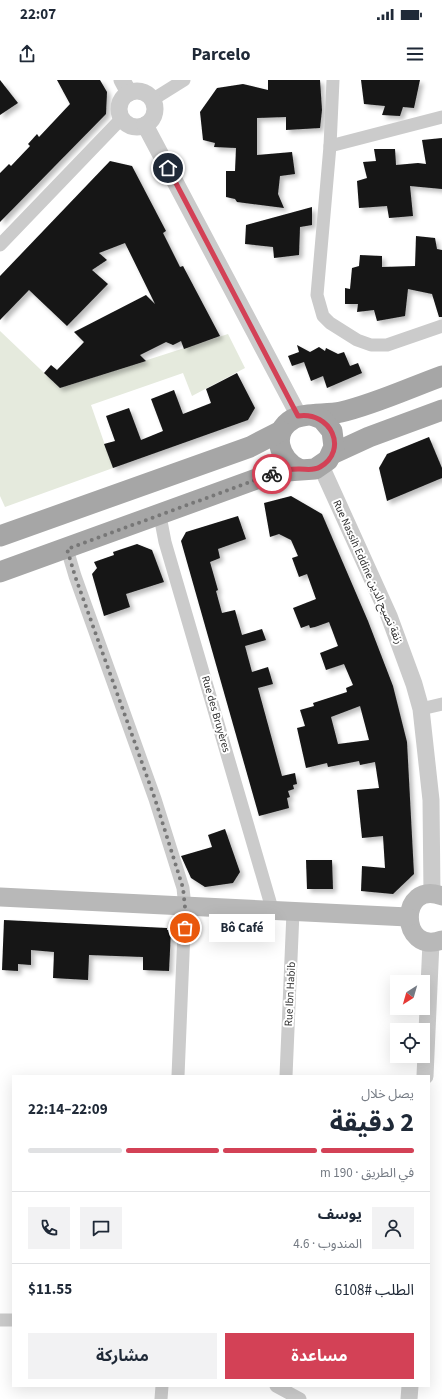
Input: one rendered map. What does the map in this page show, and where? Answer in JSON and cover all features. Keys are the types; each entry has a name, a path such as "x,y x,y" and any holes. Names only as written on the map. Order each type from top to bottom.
{"main road":[{"path":"0,536 250,447 281,431 286,425 306,416 356,408 442,376"},
{"path":"0,572 160,516 262,477 299,469 315,469 327,460 369,437 442,410"},
{"path":"306,416 322,419 332,431 334,438 327,460"},
{"path":"281,431 280,447 282,454 292,466 299,469"},
{"path":"437,895 425,895 415,901 411,906 408,917 410,928 415,934 424,940 437,941"},
{"path":"0,897 273,912 408,917"}],"street":[{"path":"152,100 184,80"},
{"path":"333,80 330,146 317,295 323,316 344,332 372,345 387,345 442,326"},
{"path":"125,86 134,91 145,93 152,100 154,105 153,116 144,125 130,125 122,118 119,107 124,96 125,86"},
{"path":"330,146 442,117"},
{"path":"0,245 122,118"},
{"path":"144,125 306,416"},
{"name":"Rue Nassih Eddine زنقة نصيح الدين","path":"327,460 390,616 414,684 421,709 431,800 437,895"},
{"name":"Rue des Bruyères","path":"160,516 167,550 273,912"},
{"path":"67,549 75,576 155,799 183,888 185,907 178,1075"},
{"path":"421,709 442,704"},
{"name":"Rue Ibn Habib","path":"286,1075 293,912"},
{"path":"425,1075 437,941"},
{"path":"0,1320 12,1320"},
{"path":"161,1399 162,1387"},
{"path":"278,1387 300,1399"},
{"path":"409,1399 410,1387"}],"shaded area":[{"path":"0,331 60,388 228,334 245,368 192,396 183,373 91,405 113,468 5,507 0,496"}],"building":[{"path":"0,80 18,103 0,115"},
{"path":"57,80 100,80 107,92 106,114 0,222 0,173 9,164 11,166 30,146 28,144 37,134 39,137 70,104"},
{"path":"268,80 320,80 322,110 320,128 286,130 286,117 257,118 257,155 292,152 295,174 280,176 278,194 284,208 237,202 235,199 226,197 226,171 235,171 236,148 214,147 215,143 203,140 200,112 217,88 243,84 268,90"},
{"path":"361,80 420,80 414,108 403,107 400,116 382,115 385,106 364,104"},
{"path":"442,138 442,189 410,186 413,216 389,218 387,206 359,208 357,181 367,178 363,162 376,161 374,149 395,149 396,165 418,163 426,164 422,140"},
{"path":"110,161 132,166 166,231 163,233 180,267 183,266 220,336 184,349 181,341 173,345 166,342 140,355 146,361 60,388 44,373 51,365 57,370 84,342 74,332 146,295 155,304 125,243 99,253 107,260 92,270 108,284 67,326 29,290 0,320 0,276"},
{"path":"312,207 312,225 300,227 299,255 274,258 273,247 245,244 246,225"},
{"path":"416,236 435,238 437,249 442,250 442,317 439,317 432,294 408,289 405,316 377,321 374,310 357,312 358,304 345,304 345,288 350,289 352,268 359,266 360,255 382,256 382,267 415,266"},
{"path":"297,345 310,352 319,347 325,351 326,348 338,354 344,352 350,366 358,363 362,373 327,388 323,376 311,381 304,362 292,366 288,356 299,352"},
{"path":"237,373 255,408 248,420 113,468 104,444 115,441 106,416 129,408 141,440 163,431 151,399 174,390 183,414 211,403 206,389"},
{"path":"429,437 442,468 442,478 387,501 379,468 387,454"},
{"path":"291,496 322,514 368,621 393,686 407,742 414,874 393,894 361,891 362,866 385,868 383,836 362,838 357,790 379,788 375,762 360,765 359,761 328,767 327,763 306,768 297,728 305,726 300,710 314,706 313,703 347,692 346,688 353,685 344,664 326,670 320,653 338,646 329,622 315,627 310,628 309,625 301,628 293,608 316,599 307,574 299,577 292,558 298,556 291,540 279,534 270,537 264,503","holes":["360,706 369,740 338,744 331,717"]},
{"path":"238,516 246,539 218,549 220,558 210,562 218,590 216,591 222,613 235,610 242,635 262,629 266,640 245,646 252,672 268,667 273,684 258,688 282,776 295,773 297,784 293,785 294,789 288,791 290,797 287,798 289,808 259,816 181,541 186,532"},
{"path":"137,544 152,550 164,582 126,594 130,607 104,616 92,574 97,568 94,562 114,555 113,552"},
{"path":"225,829 240,872 233,883 205,887 191,878 181,856 212,847 208,835"},
{"path":"306,860 332,860 333,889 307,889"},
{"path":"4,920 167,928 167,930 171,930 169,971 143,970 143,957 89,955 88,980 53,978 54,952 31,950 31,965 18,964 18,971 2,970"}],"way so far":[{"path":"185,928 183,888 155,799 75,576 67,549 272,474"}],"place":[{"name":"Bô Café","path":"185,928"}],"route":[{"path":"168,168 298,416 314,416 322,419 332,431 334,447 332,454 321,466 315,469 299,469 272,474"}]}
